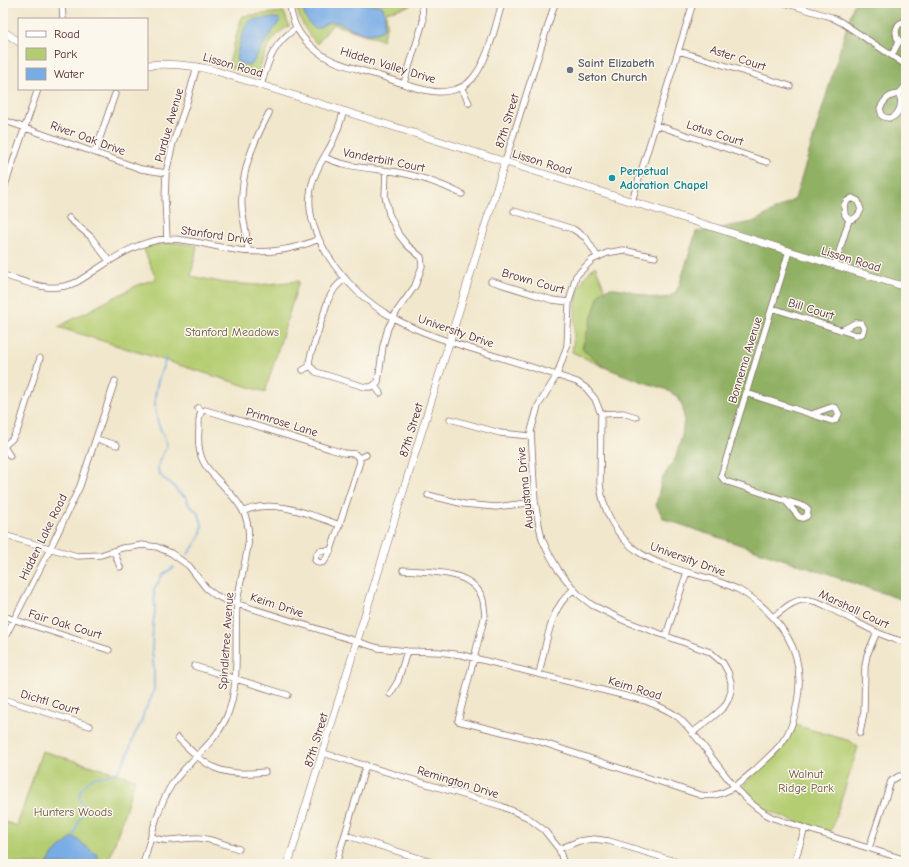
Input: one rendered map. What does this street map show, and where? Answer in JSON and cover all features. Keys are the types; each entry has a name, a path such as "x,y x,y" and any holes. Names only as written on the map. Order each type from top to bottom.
{"street":[{"path":"62,3 63,18"},
{"path":"261,85 273,51 281,40 296,28 290,3"},
{"name":"Hidden Valley Drive","path":"296,28 309,44 325,57 345,65 404,83 438,92 447,91 461,87 468,83 482,66 502,3"},
{"name":"87th Street","path":"288,864 555,3"},
{"path":"632,201 693,3"},
{"path":"785,3 831,17 841,22 906,65"},
{"path":"404,83 423,22 422,4"},
{"path":"899,41 896,35 896,29 902,22 906,22"},
{"path":"3,31 18,41"},
{"path":"892,55 899,41"},
{"path":"899,41 906,42"},
{"name":"Aster Court","path":"679,51 790,86"},
{"name":"Lisson Road","path":"148,65 176,64 197,66 906,287"},
{"name":"Purdue Avenue","path":"167,239 165,198 166,173 173,143 197,66"},
{"path":"899,94 902,100 901,107 897,115 887,119 882,116 880,108 885,100 892,95 899,94 906,85"},
{"path":"461,87 469,103"},
{"path":"3,191 38,90"},
{"path":"95,152 115,94"},
{"name":"University Drive","path":"344,111 335,137 313,178 309,200 311,219 319,239 331,260 345,278 365,298 393,318 415,330 557,375 577,382 586,388 595,399 601,414 600,484 603,500 608,516 620,534 639,552 657,561 727,585 740,591 755,601 773,617 790,642 796,657 800,688 796,710 790,728 781,744 768,758 735,786 719,795 709,797 538,741 458,721 475,658"},
{"path":"248,251 242,210 244,177 250,153 269,113"},
{"name":"River Oak Drive","path":"3,120 141,169 166,173"},
{"name":"Lotus Court","path":"656,125 766,162"},
{"name":"Vanderbilt Court","path":"324,156 350,166 386,171 427,180 462,194"},
{"path":"345,278 335,288 328,300 311,354 310,366 316,372 360,386 369,387 374,385 378,379 384,339 393,318 415,286 422,270 420,257 404,241 393,224 389,214 385,196 386,171"},
{"path":"514,211 573,229 586,238 597,256 623,250 655,257"},
{"path":"69,218 91,237 109,261"},
{"path":"835,265 849,220"},
{"name":"Stanford Drive","path":"3,275 42,287 60,287 68,286 77,282 109,261 136,247 167,239 191,240 225,249 275,251 292,248 319,239"},
{"name":"Bonnema Avenue","path":"786,500 725,481 721,476 789,251"},
{"name":"Augustana Drive","path":"597,256 576,276 569,302 567,346 557,375 538,406 533,421 530,436 535,502 540,532 548,552 559,571 574,589 592,604 625,621 666,634 710,652 723,662 731,682 731,691 726,703 714,716 692,733"},
{"name":"Brown Court","path":"491,281 552,300 569,302"},
{"name":"Bill Court","path":"772,308 842,330"},
{"path":"10,456 4,447 12,439 18,429 40,358"},
{"path":"303,370 310,366"},
{"name":"Hidden Lake Road","path":"3,642 80,486 115,381"},
{"path":"374,385 380,393"},
{"path":"746,393 812,414"},
{"name":"Primrose Lane","path":"200,410 222,415 344,453 355,454 359,458"},
{"name":"Spindletree Avenue","path":"143,864 167,793 181,772 215,737 226,717 233,697 236,679 237,604 249,535 248,522 244,511 235,498 209,471 202,460 198,440 200,410"},
{"path":"601,414 623,413 636,417"},
{"path":"450,419 500,433 530,436"},
{"path":"96,439 117,445"},
{"path":"331,550 354,478 360,465 359,458 366,455"},
{"path":"428,495 464,504 496,507 535,502"},
{"path":"244,511 262,506 280,507 340,525"},
{"name":"Keim Drive","path":"3,534 77,556 101,556 122,548 142,546 162,549 171,553 189,566 206,588 215,595 237,604 357,642"},
{"path":"114,551 120,567"},
{"path":"403,570 458,576 470,582 478,590 484,602 485,615 475,658"},
{"path":"666,634 688,572"},
{"path":"539,674 556,610 574,589"},
{"name":"Marshall Court","path":"773,617 792,603 801,600 815,601 877,632 906,642"},
{"name":"Fair Oak Court","path":"3,616 109,650"},
{"path":"860,734 864,712 865,666 867,655 877,632"},
{"name":"Keim Road","path":"357,642 378,648 450,653 475,658 646,701 665,709 678,717 748,801 764,814 772,818 906,860"},
{"path":"390,694 398,682 407,651"},
{"path":"194,666 288,695"},
{"name":"Dichtl Court","path":"3,699 90,726"},
{"path":"178,738 197,757 215,768 234,773 264,772"},
{"name":"Remington Drive","path":"323,753 501,806 527,817 544,830 559,849 564,864"},
{"path":"336,864 366,765"},
{"path":"869,848 892,779 897,776 906,777"},
{"path":"794,864 805,828"},
{"path":"345,835 414,860 438,864"},
{"path":"152,837 166,841 191,838 204,839 239,849"},
{"path":"559,849 578,841 594,839 609,841 684,864"}],"green space":[{"path":"296,3 409,3 410,6 386,12 387,25 382,40 333,24 317,44 303,25"},
{"path":"854,3 906,3 906,601 664,519 656,505 662,479 675,459 682,436 684,420 683,408 678,397 665,389 604,367 582,349 599,295 603,291 606,289 615,288 656,298 665,298 673,294 679,286 696,232 753,222 795,199"},
{"path":"284,12 289,26 271,42 257,77 228,66 242,16"},
{"name":"Stanford Meadows","path":"167,243 182,243 197,246 191,276 225,283 259,285 299,281 265,392 58,327 140,284 156,279 143,247"},
{"path":"595,266 605,289 599,295 582,349 604,367 572,352 577,295 587,275"},
{"name":"Walnut Ridge Park","path":"795,725 850,741 858,747 831,832 783,817 772,812 761,806 743,789 748,779 779,751"},
{"name":"Hunters Woods","path":"42,751 135,779 108,864 3,864 3,821 17,826"}],"water":[{"path":"308,3 358,3 380,5 383,7 385,24 383,30 369,34 362,33 344,25 332,22 315,29 307,20 304,13 305,6"},
{"path":"255,19 280,19 279,22 252,64 248,65 238,63 236,60 238,51 245,27 248,23"},
{"path":"74,837 97,855 99,859 97,864 47,864 54,853"}],"waterway":[{"path":"167,357 160,373 155,398 158,423 166,444 158,469 162,477 173,485 179,493 186,497 188,503 196,511 202,523 199,539 188,554"},
{"path":"74,837 78,822 85,808 79,798 81,790 91,779 114,774 118,771 128,754 134,736 152,696 154,689 152,650 155,612 154,590 163,574 174,567"}],"place":[{"name":"Saint Elizabeth Seton Church","path":"570,70"},
{"name":"Perpetual Adoration Chapel","path":"612,178"}]}
